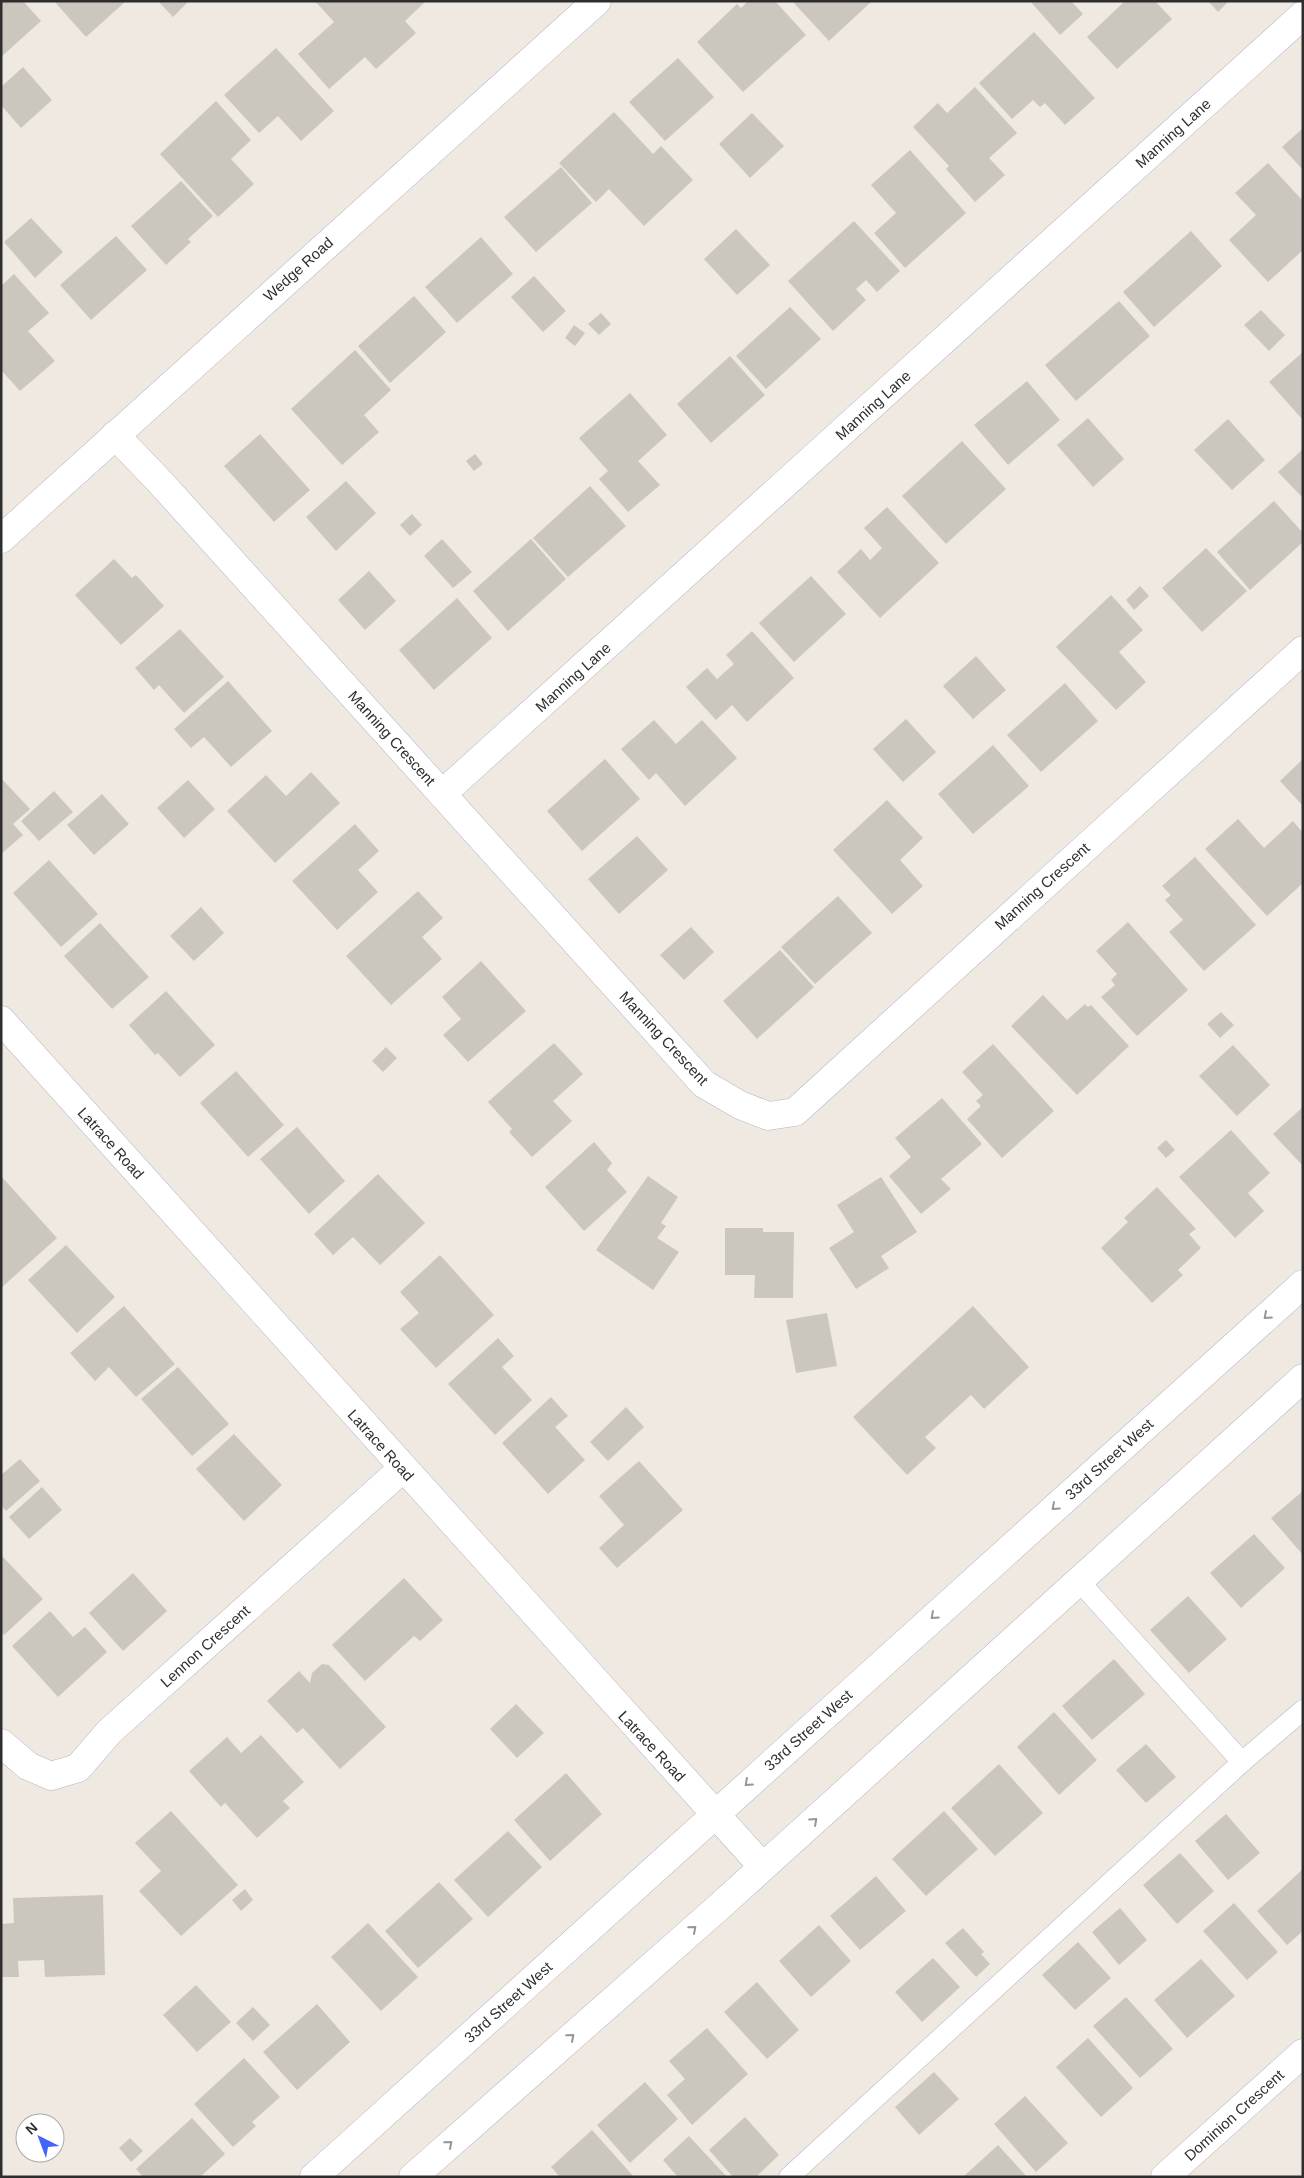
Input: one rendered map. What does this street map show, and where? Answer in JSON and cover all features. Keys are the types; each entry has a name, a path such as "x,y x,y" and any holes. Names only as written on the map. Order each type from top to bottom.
{"street":[{"name":"Wedge Road","path":"1,539 115,434 597,1"},
{"name":"Manning Lane","path":"442,794 1303,15"},
{"name":"Manning Crescent","path":"115,434 704,1084 740,1105 768,1116 795,1112 1303,650"},
{"name":"Latrace Road","path":"1,1020 402,1469 763,1867"},
{"name":"33rd Street West","path":"314,2177 1303,1284"},
{"path":"413,2177 763,1867 1303,1378"},
{"name":"Lennon Crescent","path":"1,1743 28,1766 51,1776 78,1768 109,1732 402,1469"},
{"name":"Dominion Crescent","path":"1166,2177 1303,2053"}],"lane":[{"path":"1078,1580 1242,1762"},
{"path":"789,2177 1242,1762 1303,1710"}],"building":[{"path":"1,1 23,1 41,21 1,57"},
{"path":"54,1 126,1 86,37"},
{"path":"158,1 189,1 173,17"},
{"path":"315,1 426,1 405,21 416,33 376,69 365,57 329,89 298,54 334,22"},
{"path":"748,1 775,1 806,35 743,92 697,42 737,4 741,8"},
{"path":"795,1 872,1 829,41 794,3"},
{"path":"1030,1 1071,1 1083,14 1060,35"},
{"path":"1125,1 1155,1 1172,19 1117,69 1087,37"},
{"path":"1208,1 1229,1 1218,12"},
{"path":"1034,32 1095,98 1065,125 1045,103 1040,107 1033,100 1012,119 979,83"},
{"path":"276,48 334,111 301,141 278,116 259,133 224,95"},
{"path":"678,58 714,97 665,141 629,102"},
{"path":"23,67 52,100 21,128 1,105 1,87"},
{"path":"975,87 1017,133 989,158 1005,175 975,202 946,169 949,166 913,127 938,103 947,113"},
{"path":"216,101 251,140 231,159 254,184 218,217 160,154"},
{"path":"614,112 653,154 661,146 693,180 644,226 609,189 596,202 559,163"},
{"path":"752,113 784,146 750,178 719,144"},
{"path":"1303,128 1303,170 1282,147"},
{"path":"910,150 966,213 905,268 874,233 896,213 871,185"},
{"path":"1268,163 1303,201 1303,250 1268,282 1229,240 1256,215 1235,193"},
{"path":"561,167 592,203 536,252 504,217"},
{"path":"181,181 213,216 188,239 191,242 166,265 131,226"},
{"path":"31,218 63,252 35,278 4,242"},
{"path":"854,221 900,271 877,292 866,280 856,289 866,300 833,331 788,281"},
{"path":"736,229 770,265 737,295 704,259"},
{"path":"1191,231 1222,266 1154,327 1123,292"},
{"path":"116,236 147,270 91,320 60,285"},
{"path":"481,237 513,274 457,323 425,287"},
{"path":"14,274 49,313 28,331 55,361 20,391 1,370 1,286"},
{"path":"534,276 566,311 543,332 511,297"},
{"path":"414,296 446,332 390,383 358,346"},
{"path":"1119,301 1150,336 1076,401 1045,365"},
{"path":"790,307 821,339 766,389 736,356"},
{"path":"1261,310 1285,335 1269,351 1244,325"},
{"path":"601,313 611,324 599,335 588,324"},
{"path":"574,325 585,333 575,346 565,338"},
{"path":"355,350 391,390 364,415 379,432 342,465 291,409"},
{"path":"1303,352 1303,420 1269,382"},
{"path":"730,356 765,395 711,443 677,404"},
{"path":"1027,381 1060,420 1008,465 974,425"},
{"path":"630,393 667,435 638,461 660,485 628,512 599,479 608,471 579,438"},
{"path":"1088,418 1124,459 1093,487 1057,445"},
{"path":"1228,419 1265,460 1232,490 1194,450"},
{"path":"260,434 310,490 274,522 224,466"},
{"path":"962,441 1006,489 946,544 902,496"},
{"path":"1303,449 1303,498 1278,472"},
{"path":"475,454 483,464 474,471 466,461"},
{"path":"346,481 376,513 336,551 306,517"},
{"path":"590,486 626,526 568,577 533,538"},
{"path":"1274,501 1303,533 1303,542 1250,590 1217,552"},
{"path":"887,507 939,563 880,618 837,572 861,549 870,560 882,548 864,528"},
{"path":"412,514 422,525 410,536 400,525"},
{"path":"442,539 472,572 453,588 424,556"},
{"path":"531,539 566,579 508,631 473,591"},
{"path":"1206,548 1247,591 1202,632 1162,588"},
{"path":"114,559 132,578 136,575 164,606 121,645 75,595"},
{"path":"369,571 396,601 365,630 338,600"},
{"path":"811,576 846,614 794,662 759,623"},
{"path":"1140,586 1149,596 1134,610 1126,600"},
{"path":"1111,595 1143,630 1119,652 1146,682 1116,710 1056,647"},
{"path":"457,598 492,638 434,690 399,650"},
{"path":"180,629 224,677 184,713 159,685 154,690 135,668"},
{"path":"752,631 794,678 747,722 732,705 716,720 686,687 707,668 717,679 734,664 726,655"},
{"path":"976,656 1006,690 973,719 943,686"},
{"path":"228,681 272,731 231,767 204,737 191,748 174,729"},
{"path":"1065,683 1098,721 1041,772 1007,735"},
{"path":"906,719 936,752 903,782 873,749"},
{"path":"654,720 676,744 702,720 737,758 685,806 656,773 649,780 621,749"},
{"path":"993,745 1029,786 973,834 938,794"},
{"path":"605,759 640,799 582,851 547,811"},
{"path":"1303,759 1303,806 1280,781"},
{"path":"311,772 340,803 275,863 227,811 266,775 286,796"},
{"path":"1,778 30,809 13,824 23,835 1,854"},
{"path":"188,780 215,809 184,838 157,808"},
{"path":"54,791 73,812 39,841 21,821"},
{"path":"102,794 129,824 94,855 67,825"},
{"path":"887,800 923,838 900,860 923,886 892,914 833,850"},
{"path":"1238,819 1264,848 1293,821 1303,833 1303,883 1267,916 1205,849"},
{"path":"355,824 379,851 358,870 378,892 337,930 292,881"},
{"path":"637,836 668,870 619,914 588,879"},
{"path":"1195,857 1256,925 1204,971 1169,932 1183,920 1165,900 1171,895 1162,886"},
{"path":"49,860 98,914 61,947 13,893"},
{"path":"418,891 443,918 422,937 442,959 391,1005 346,956"},
{"path":"838,896 872,933 815,984 781,947"},
{"path":"201,907 224,933 194,961 170,936"},
{"path":"1128,922 1188,990 1137,1036 1101,997 1115,985 1111,980 1117,974 1096,951"},
{"path":"100,923 149,977 112,1009 64,956"},
{"path":"691,927 714,952 684,980 660,955"},
{"path":"780,950 814,987 757,1039 723,1001"},
{"path":"481,961 526,1011 468,1062 443,1035 461,1019 442,997"},
{"path":"166,991 215,1045 180,1077 158,1053 155,1055 129,1025"},
{"path":"1043,995 1067,1020 1085,1004 1088,1007 1091,1005 1129,1046 1077,1095 1011,1026"},
{"path":"1221,1012 1234,1025 1220,1038 1207,1024"},
{"path":"554,1043 583,1074 553,1101 572,1121 532,1157 509,1132 512,1129 488,1102"},
{"path":"993,1044 1054,1111 1002,1158 967,1119 981,1106 976,1101 983,1095 962,1072"},
{"path":"1233,1045 1270,1085 1237,1116 1199,1076"},
{"path":"386,1047 397,1058 383,1072 372,1061"},
{"path":"236,1071 284,1125 248,1157 200,1103"},
{"path":"942,1098 982,1144 941,1179 951,1189 921,1214 889,1176 911,1157 895,1138"},
{"path":"1303,1107 1303,1166 1273,1134"},
{"path":"297,1127 345,1181 309,1214 260,1159"},
{"path":"1231,1130 1270,1173 1248,1193 1264,1211 1235,1238 1179,1177"},
{"path":"1166,1140 1175,1150 1166,1158 1157,1148"},
{"path":"594,1142 612,1163 607,1170 627,1192 584,1231 545,1187"},
{"path":"378,1174 425,1223 380,1265 353,1237 333,1255 314,1234"},
{"path":"1,1176 57,1238 1,1288"},
{"path":"648,1176 678,1197 661,1223 666,1226 657,1238 679,1252 653,1290 596,1250"},
{"path":"881,1177 917,1232 881,1256 889,1268 856,1289 829,1248 854,1232 837,1205"},
{"path":"1157,1187 1196,1229 1189,1234 1201,1248 1178,1270 1183,1275 1152,1303 1101,1248 1128,1222 1124,1218"},
{"path":"725,1228 763,1228 763,1232 794,1232 793,1298 754,1298 755,1275 725,1275"},
{"path":"66,1245 115,1297 77,1333 28,1280"},
{"path":"440,1255 494,1315 436,1368 400,1329 419,1313 400,1292"},
{"path":"124,1306 175,1364 136,1397 109,1367 95,1381 70,1353"},
{"path":"973,1306 1029,1367 984,1409 971,1395 925,1437 936,1448 907,1475 853,1417"},
{"path":"827,1313 837,1366 796,1373 786,1320"},
{"path":"498,1338 514,1356 502,1367 532,1400 495,1435 448,1384"},
{"path":"178,1367 229,1424 192,1456 141,1399"},
{"path":"551,1397 568,1416 555,1427 585,1460 548,1494 502,1443"},
{"path":"626,1407 644,1427 608,1461 590,1442"},
{"path":"234,1434 282,1485 244,1521 196,1469"},
{"path":"20,1459 40,1481 6,1511 1,1505 1,1475"},
{"path":"639,1461 683,1510 617,1568 599,1548 624,1525 599,1496"},
{"path":"42,1487 62,1510 29,1539 9,1517"},
{"path":"1303,1491 1303,1555 1271,1518"},
{"path":"1254,1534 1285,1568 1241,1608 1210,1573"},
{"path":"1,1555 43,1599 4,1635 1,1632"},
{"path":"133,1573 167,1611 123,1651 89,1613"},
{"path":"404,1578 443,1620 420,1641 414,1636 365,1681 332,1645"},
{"path":"1188,1596 1227,1639 1189,1673 1150,1630"},
{"path":"50,1611 73,1637 85,1627 107,1652 58,1697 12,1646"},
{"path":"1114,1659 1145,1694 1092,1740 1062,1706"},
{"path":"322,1664 329,1665 386,1727 340,1769 303,1728 297,1733 267,1701 299,1671 310,1683 312,1673"},
{"path":"516,1704 544,1733 517,1758 490,1729"},
{"path":"1054,1712 1097,1760 1059,1795 1017,1747"},
{"path":"261,1735 304,1782 283,1801 290,1808 257,1838 225,1803 221,1807 189,1771 227,1737 241,1753"},
{"path":"1146,1744 1176,1777 1146,1803 1116,1770"},
{"path":"999,1764 1043,1813 995,1856 951,1808"},
{"path":"566,1773 602,1814 550,1861 514,1820"},
{"path":"171,1811 238,1885 181,1936 139,1891 161,1871 135,1843"},
{"path":"944,1811 978,1849 926,1896 892,1859"},
{"path":"1226,1814 1260,1853 1228,1880 1195,1841"},
{"path":"508,1831 542,1867 488,1917 454,1880"},
{"path":"1180,1853 1214,1891 1177,1924 1143,1885"},
{"path":"1302,1870 1303,1931 1287,1945 1257,1911"},
{"path":"876,1876 906,1911 860,1950 830,1916"},
{"path":"439,1882 473,1919 418,1968 385,1931"},
{"path":"245,1889 253,1900 241,1911 232,1900"},
{"path":"103,1895 105,1975 45,1977 44,1960 18,1961 19,1977 1,1977 1,1924 14,1923 13,1898"},
{"path":"1234,1903 1278,1952 1247,1980 1203,1931"},
{"path":"1120,1908 1147,1940 1119,1965 1092,1932"},
{"path":"368,1923 418,1977 381,2011 331,1957"},
{"path":"819,1925 851,1961 811,1997 779,1961"},
{"path":"963,1928 984,1952 981,1954 990,1964 976,1977 945,1943"},
{"path":"1078,1942 1111,1978 1075,2010 1042,1975"},
{"path":"933,1958 960,1987 922,2022 895,1992"},
{"path":"1201,1959 1235,1996 1187,2038 1154,2000"},
{"path":"757,1982 799,2030 767,2059 724,2012"},
{"path":"196,1985 231,2022 197,2052 163,2015"},
{"path":"1126,1997 1173,2049 1140,2078 1093,2026"},
{"path":"317,2004 350,2042 297,2090 263,2052"},
{"path":"253,2007 270,2025 253,2041 236,2023"},
{"path":"707,2028 748,2074 692,2125 667,2095 685,2079 669,2061"},
{"path":"1088,2038 1133,2088 1101,2117 1056,2067"},
{"path":"244,2058 280,2097 252,2122 256,2126 233,2147 194,2104"},
{"path":"934,2072 959,2099 919,2135 895,2107"},
{"path":"645,2082 678,2119 630,2163 597,2125"},
{"path":"1025,2096 1068,2143 1036,2172 994,2124"},
{"path":"745,2117 779,2155 756,2177 733,2177 709,2150"},
{"path":"192,2118 225,2154 200,2177 143,2177 136,2169"},
{"path":"592,2130 634,2177 560,2177 551,2167"},
{"path":"689,2136 727,2177 678,2177 663,2160"},
{"path":"130,2138 143,2151 131,2162 119,2148"},
{"path":"998,2145 1027,2177 963,2177"}]}
